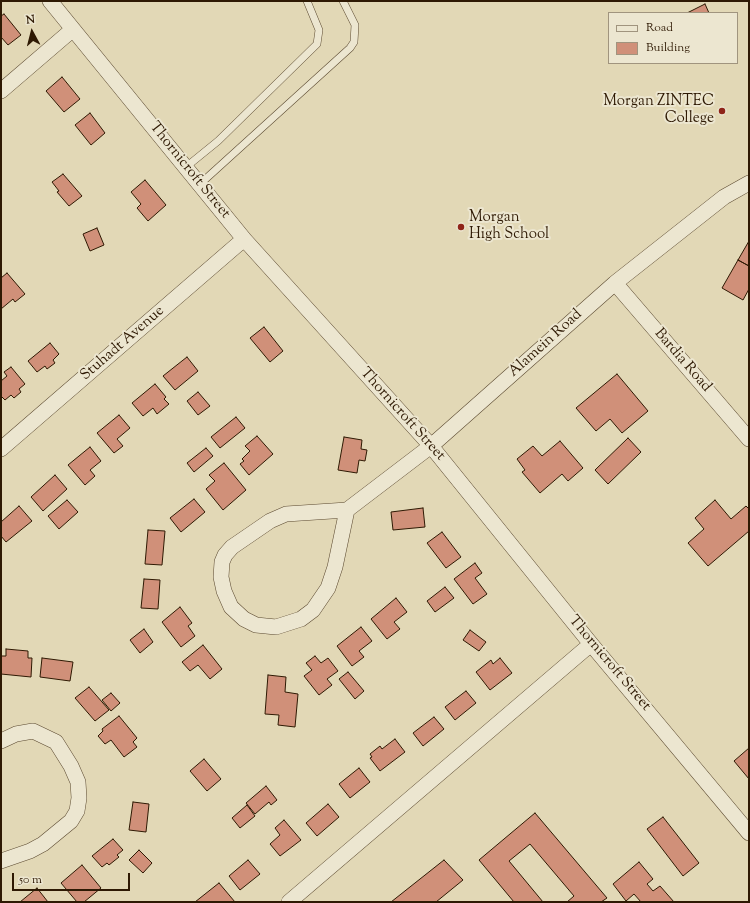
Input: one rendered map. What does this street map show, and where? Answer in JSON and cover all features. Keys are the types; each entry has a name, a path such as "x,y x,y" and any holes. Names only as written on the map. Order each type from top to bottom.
{"street":[{"name":"Thornicroft Street","path":"50,1 72,30 186,166 244,239 431,446 591,644 749,833"},
{"path":"1,91 72,30"},
{"name":"Alamein Road","path":"347,510 431,446 615,283 724,197 749,183"},
{"name":"Stuhadt Avenue","path":"1,449 244,239"},
{"name":"Bardia Road","path":"615,283 749,439"},
{"path":"347,510 335,567 328,588 313,610 301,619 276,627 256,625 244,618 232,607 224,591 221,578 222,562 225,555 232,547 270,521 286,514 347,510"},
{"path":"289,902 591,644"},
{"path":"1,741 16,734 33,732 45,735 56,742 71,766 78,782 79,798 77,811 71,821 43,844 30,851 1,861"}],"lane":[{"path":"186,166 218,141 317,44 319,30 307,1"},
{"path":"200,184 350,48 354,42 355,25 343,1"}],"building":[{"path":"705,4 709,12 689,12"},
{"path":"4,14 21,35 8,45 1,37 1,16"},
{"path":"62,77 80,99 64,112 46,91"},
{"path":"90,113 105,133 91,145 75,125"},
{"path":"63,174 82,196 69,206 57,192 59,191 52,182"},
{"path":"145,180 166,205 148,221 137,208 141,204 131,192"},
{"path":"97,228 104,245 90,251 83,234"},
{"path":"749,241 749,266 738,260"},
{"path":"738,260 749,266 749,289 743,300 722,288"},
{"path":"7,273 25,294 15,302 13,299 1,309 1,278"},
{"path":"264,327 283,351 270,362 250,338"},
{"path":"50,343 59,354 53,360 55,363 47,369 45,366 37,372 28,361"},
{"path":"187,357 198,371 175,390 163,376"},
{"path":"11,367 25,384 19,389 21,392 14,398 11,395 5,400 1,396 1,381 7,376 4,372"},
{"path":"617,374 648,411 622,433 610,419 596,431 576,408"},
{"path":"155,384 166,397 164,399 169,404 157,414 153,408 143,416 132,403"},
{"path":"198,392 210,406 198,415 187,401"},
{"path":"119,415 130,428 117,439 123,446 114,453 97,433"},
{"path":"236,417 245,428 220,448 211,437"},
{"path":"257,436 273,454 249,475 240,464 244,461 242,459 250,451 245,446"},
{"path":"344,437 362,440 361,449 367,450 365,461 359,460 357,473 338,470"},
{"path":"628,438 641,452 608,484 595,470"},
{"path":"560,441 583,468 568,481 562,474 540,493 522,472 525,470 517,459 533,446 542,456"},
{"path":"90,447 101,461 90,470 95,476 85,485 68,465"},
{"path":"206,448 213,456 194,472 187,463"},
{"path":"224,463 246,490 223,510 206,489 215,481 209,475"},
{"path":"55,475 67,489 43,511 31,497"},
{"path":"194,499 205,512 181,532 170,518"},
{"path":"67,500 78,512 59,529 48,516"},
{"path":"715,500 731,519 746,506 749,509 749,531 708,566 688,543 704,529 695,518"},
{"path":"19,506 32,521 6,542 1,536 1,522"},
{"path":"423,508 425,527 393,530 391,512"},
{"path":"148,530 165,531 162,565 145,564"},
{"path":"442,532 461,557 446,568 427,543"},
{"path":"475,563 482,573 475,578 487,594 473,604 454,579"},
{"path":"144,579 160,580 158,609 141,608"},
{"path":"445,587 454,598 435,612 427,601"},
{"path":"396,598 407,612 394,622 400,629 387,639 371,619"},
{"path":"180,607 192,623 188,626 195,636 181,647 162,622"},
{"path":"361,627 372,641 359,651 364,657 352,666 337,646"},
{"path":"144,629 153,642 140,653 130,640"},
{"path":"470,630 486,642 479,651 463,640"},
{"path":"203,645 222,669 210,679 198,665 190,671 182,662"},
{"path":"6,649 28,651 28,658 32,658 31,677 1,674 1,656 6,656"},
{"path":"315,656 321,663 328,658 338,671 327,679 332,685 319,695 304,676 312,670 306,663"},
{"path":"42,658 73,662 70,681 40,677"},
{"path":"500,658 512,673 490,690 476,672 491,660 493,664"},
{"path":"348,672 364,691 355,699 339,679"},
{"path":"268,675 286,677 285,692 298,694 295,727 278,725 279,715 265,714"},
{"path":"89,687 109,710 95,721 75,698"},
{"path":"466,691 476,703 455,720 445,707"},
{"path":"111,693 120,703 111,711 102,700"},
{"path":"119,716 137,738 133,742 137,747 124,757 111,740 105,744 98,736 103,731 102,729"},
{"path":"434,717 444,729 423,746 413,733"},
{"path":"395,739 405,752 380,771 370,758 372,757 370,754 380,746 382,749"},
{"path":"749,748 749,779 734,761"},
{"path":"204,759 221,779 207,791 190,771"},
{"path":"359,768 370,782 350,798 339,784"},
{"path":"266,786 277,800 271,805 269,802 255,814 246,803"},
{"path":"133,802 149,804 146,832 129,830"},
{"path":"328,804 339,817 317,836 306,823"},
{"path":"247,805 255,816 240,828 232,818"},
{"path":"535,813 607,898 601,902 567,902 574,896 530,844 509,861 543,902 514,902 479,860"},
{"path":"663,817 699,863 683,876 647,829"},
{"path":"284,820 301,840 280,856 270,844 280,835 275,828"},
{"path":"113,839 123,850 117,855 119,857 109,865 107,863 102,867 92,856"},
{"path":"139,850 152,863 143,873 129,860"},
{"path":"248,860 260,874 240,890 229,876"},
{"path":"444,860 463,880 436,902 391,902"},
{"path":"639,862 653,879 647,884 653,891 660,886 674,902 641,902 634,894 626,901 613,884"},
{"path":"82,865 101,888 84,902 77,902 61,883"},
{"path":"219,883 235,902 195,902"},
{"path":"37,888 48,902 20,902"}],"place":[{"name":"Morgan ZINTEC College","path":"722,111"},
{"name":"Morgan High School","path":"461,227"}]}
